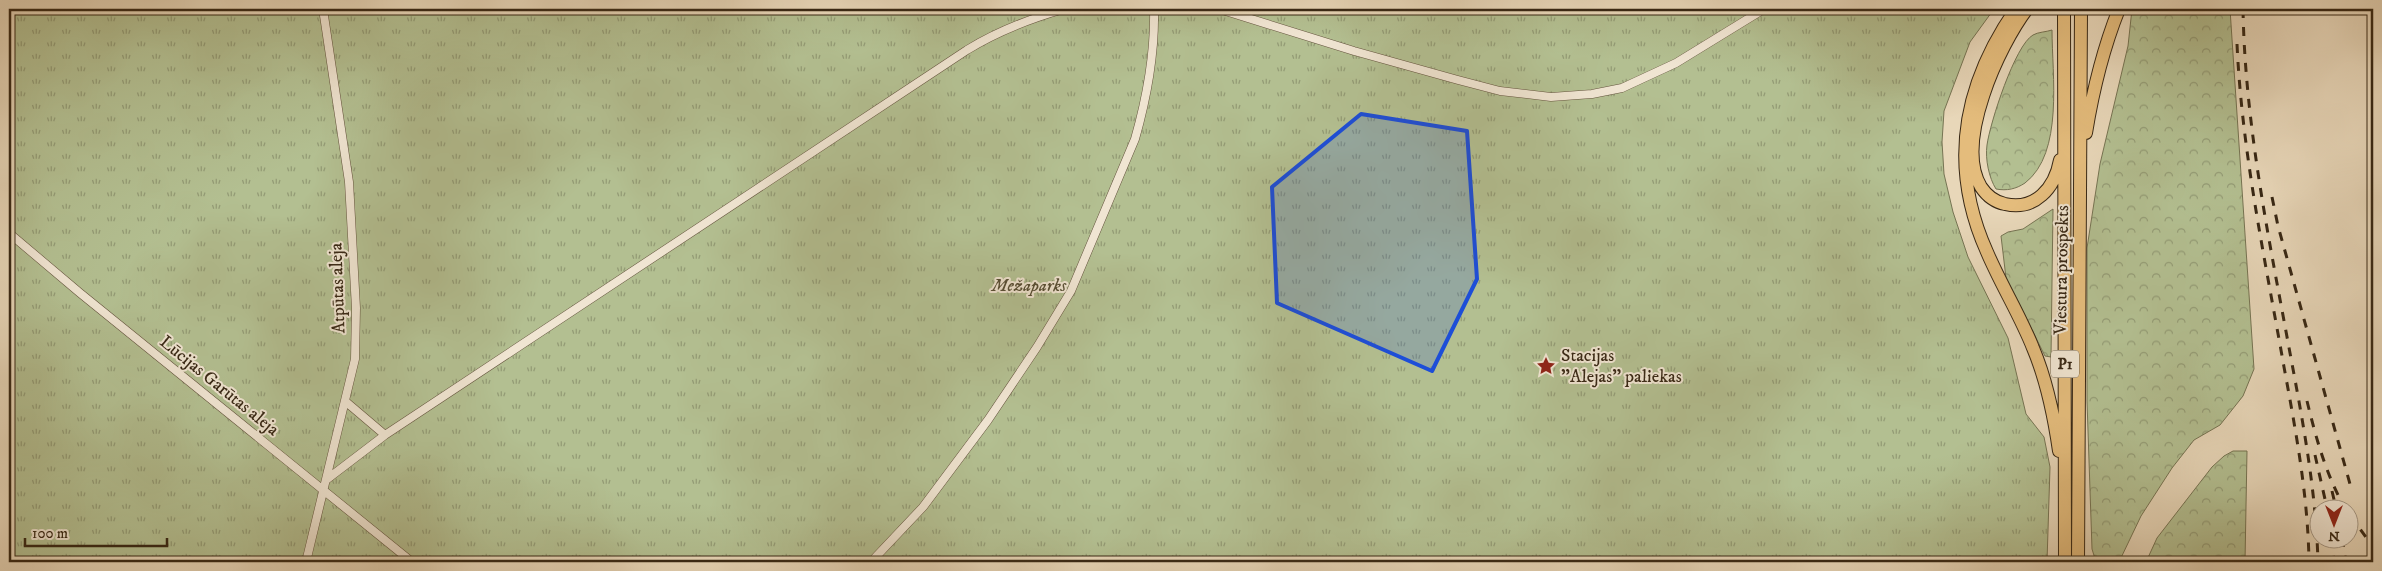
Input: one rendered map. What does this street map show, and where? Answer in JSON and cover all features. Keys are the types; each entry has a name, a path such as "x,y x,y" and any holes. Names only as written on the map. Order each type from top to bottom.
{"main road":[{"path":"2016,9 1996,37 1984,62 1969,111 1974,162 1980,186 1988,196 2000,203 2015,206 2035,202 2044,194 2054,180 2064,141"},
{"path":"2027,9 2005,42 1992,68 1972,128 1964,162 1970,202 1986,252 2020,317 2045,379 2056,431 2066,498"},
{"path":"2080,188 2093,95 2114,22 2120,9"},
{"path":"2064,10 2067,17 2073,18 2081,10"},
{"name":"Viestura prospekts","path":"2064,10 2065,562"},
{"name":"Viestura prospekts","path":"2078,562 2081,10"}],"street":[{"name":"Atpūtas aleja","path":"306,562 355,359 356,308 349,182 323,9"},
{"path":"326,480 386,435 967,50 1020,22 1064,9"},
{"path":"871,562 923,507 988,420 1071,291 1135,138 1141,116 1154,38 1154,9"},
{"path":"1219,9 1336,46 1458,80 1500,91 1552,97 1592,94 1622,88 1676,63 1764,9"},
{"name":"Lūcijas Garūtas aleja","path":"9,233 80,293 412,562"},
{"path":"345,401 386,435"}],"highlighted area":[{"path":"1361,114 1467,131 1477,279 1432,371 1277,303 1272,187"}],"green space":[{"name":"Mežaparks","path":"9,9 1994,9 1970,42 1944,111 1942,142 1944,174 1953,212 1968,257 2008,338 2026,414 2044,437 2050,467 2047,562 9,562"},
{"path":"2132,9 2230,9 2254,369 2243,396 2220,425 2194,440 2172,468 2141,516 2119,562 2096,562 2092,549 2087,401 2087,248 2100,164 2128,46"},
{"path":"2052,30 2053,112 2051,133 2046,153 2037,170 2025,183 2011,189 1996,189 1987,162 1987,145 1998,103 2011,68 2026,42 2035,34"},
{"path":"2053,209 2051,357 2045,356 2006,278 2001,236 2008,232 2023,229"},
{"path":"2233,451 2247,451 2245,562 2146,562 2157,538 2212,467"}],"railway":[{"path":"2243,9 2248,96 2253,139 2266,225 2308,457 2315,509 2318,562"},
{"path":"2237,44 2249,166 2301,464 2309,562"},
{"path":"2272,197 2278,226 2350,484"},
{"path":"2307,401 2327,469 2340,498"},
{"path":"2315,455 2325,498"},
{"path":"2332,491 2334,498"},
{"path":"2360,529 2373,547"},
{"path":"2333,548 2334,562"},
{"path":"2344,548 2346,562"}],"place":[{"name":"Stacijas \"Alejas\" paliekas","path":"1546,366"}]}
